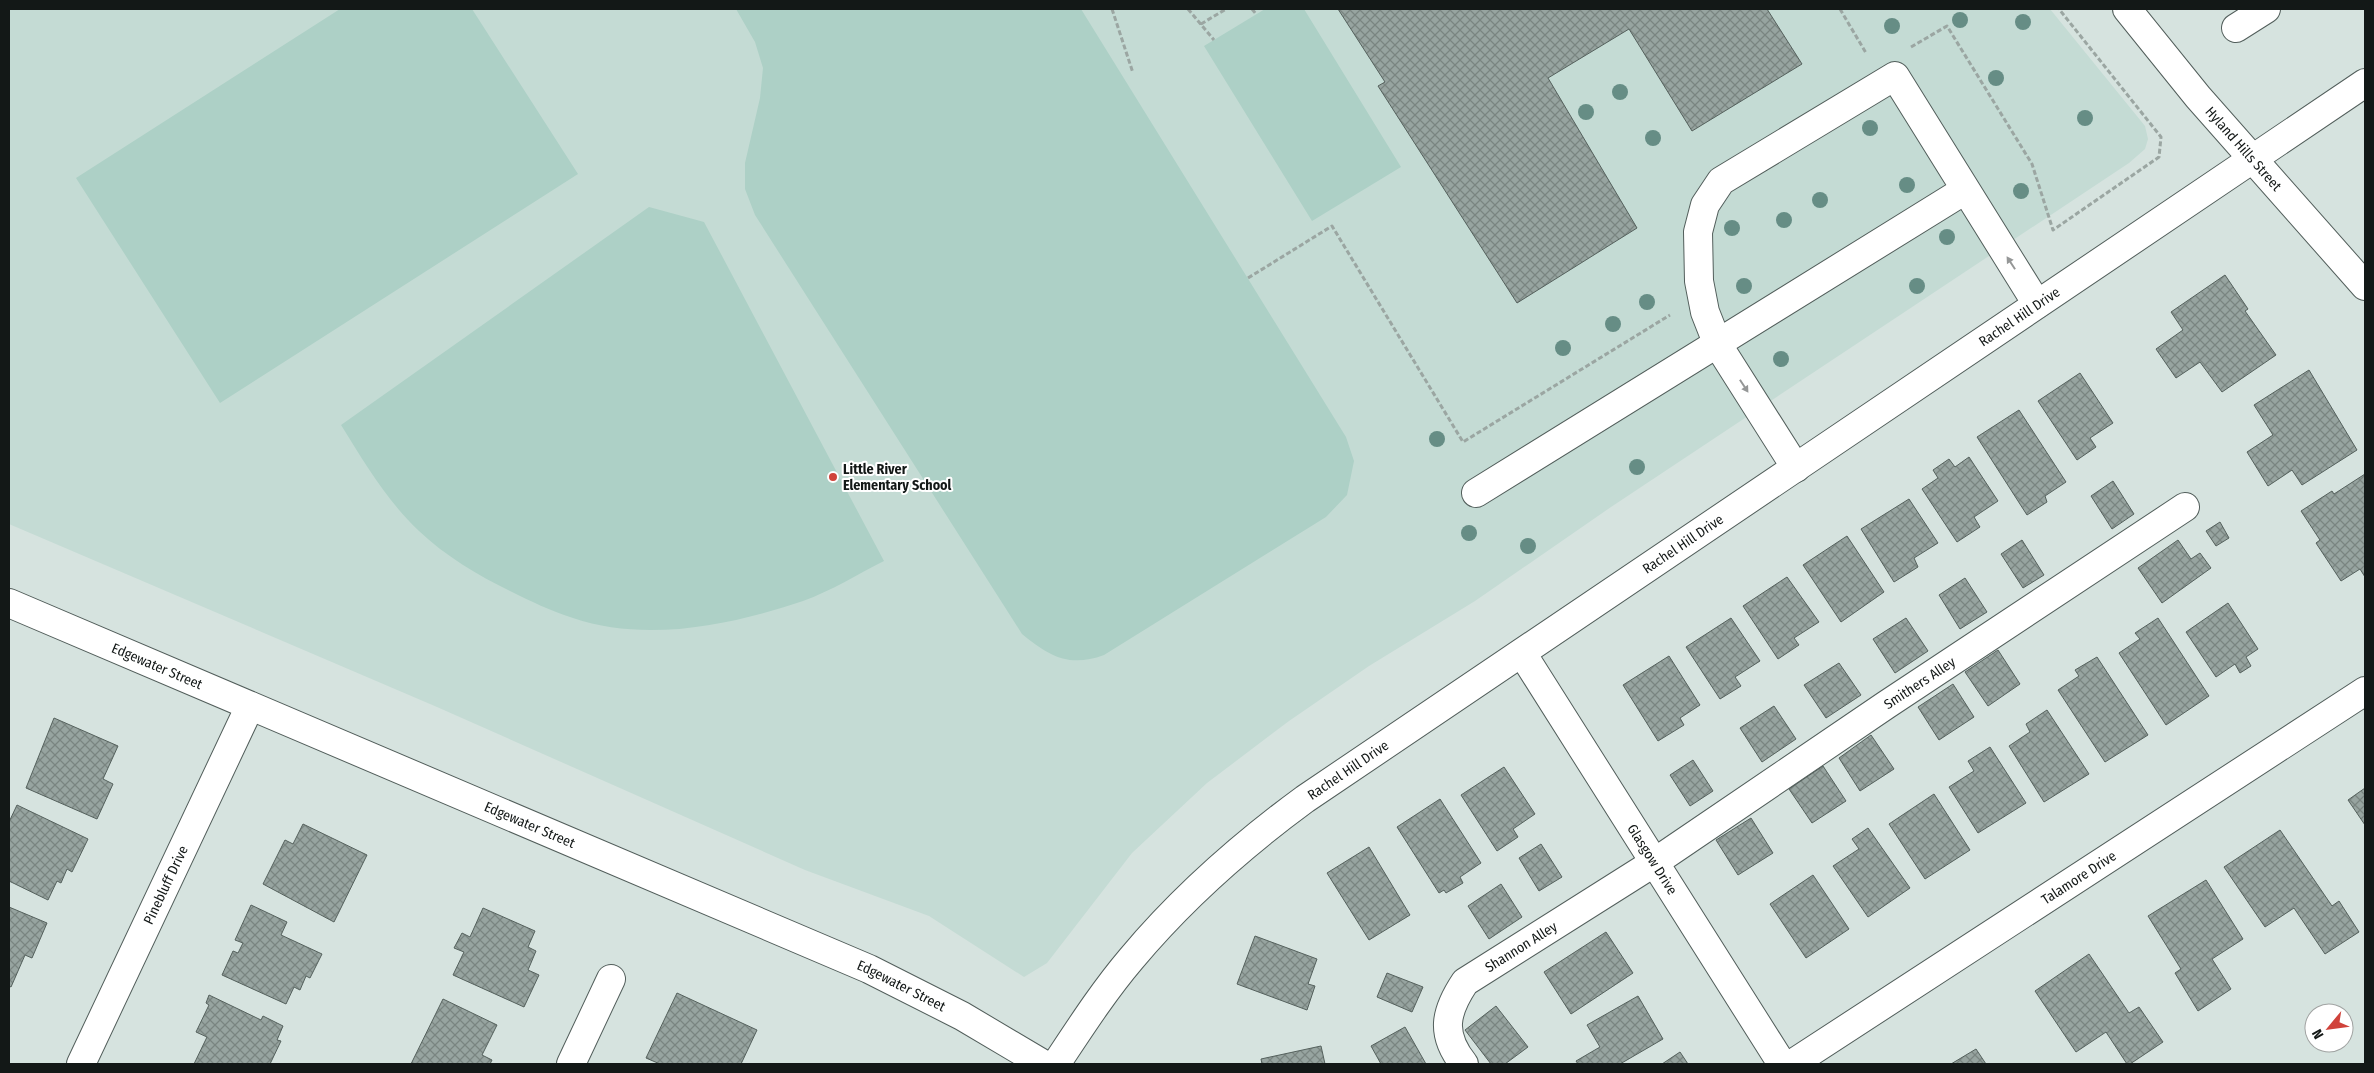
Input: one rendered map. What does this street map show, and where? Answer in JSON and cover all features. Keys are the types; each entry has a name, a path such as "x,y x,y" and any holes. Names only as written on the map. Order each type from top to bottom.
{"street":[{"name":"Hyland Hills Street","path":"2126,9 2198,97 2365,286"},
{"path":"2236,28 2266,9"},
{"path":"1796,468 1718,345 1705,312 1699,281 1698,232 1705,205 1721,181 1895,76 2038,304"},
{"name":"Rachel Hill Drive","path":"1056,1064 1089,1014 1130,960 1175,909 1225,861 1263,829 1304,799 2365,83"},
{"path":"1476,493 1718,345 1965,190"},
{"name":"Smithers Alley","path":"1655,862 1886,705 2185,507"},
{"name":"Edgewater Street","path":"9,603 869,969 962,1016 1043,1064"},
{"name":"Glasgow Drive","path":"1522,653 1782,1064"},
{"name":"Talamore Drive","path":"1792,1064 2365,691"},
{"name":"Pinebluff Drive","path":"81,1064 250,706"},
{"name":"Shannon Alley","path":"1464,1064 1454,1052 1448,1028 1452,1003 1465,982 1655,862"},
{"path":"571,1064 611,979"}],"path":[{"path":"1112,9 1133,73"},
{"path":"1188,9 1214,40"},
{"path":"1201,24 1226,9"},
{"path":"1252,9 1256,14"},
{"path":"1840,9 1866,53 1875,55"},
{"path":"1909,49 1947,26 2032,164 2053,230 2159,157 2161,138 2059,9"},
{"path":"1248,278 1332,226 1463,442 1670,315"}],"shaded area":[{"name":"Little River Elementary School","path":"9,9 2050,9 2145,126 2148,139 2145,149 2129,163 1611,507 1475,601 1369,666 1289,721 1207,783 1132,853 1047,963 1024,977 929,916 805,870 437,707 9,524"},
{"path":"340,9 472,9 578,174 220,403 76,178"},
{"path":"736,9 1081,9 1346,437 1354,461 1347,495 1326,517 1104,655 1080,660 1060,658 1041,648 1022,634 755,215 745,189 745,163 760,98 763,68 755,42"},
{"path":"1265,9 1304,9 1401,167 1312,221 1204,46"},
{"path":"649,207 704,222 884,561 803,601 718,624 659,630 601,625 573,618 533,602 486,579 451,557 429,540 407,519 367,467 341,425"}],"building":[{"path":"1338,9 1767,9 1802,64 1692,131 1629,29 1548,78 1637,228 1517,303 1378,86 1385,82"},
{"path":"2225,275 2248,309 2245,311 2276,355 2222,392 2200,362 2176,378 2156,349 2183,330 2171,312"},
{"path":"2309,370 2357,450 2302,485 2292,470 2268,486 2247,452 2273,435 2254,405"},
{"path":"2080,373 2113,423 2090,438 2096,447 2077,460 2038,401"},
{"path":"2019,410 2066,482 2045,496 2047,502 2027,515 1977,437"},
{"path":"1969,457 1998,501 1974,517 1980,527 1957,542 1922,489 1938,478 1933,470 1949,459 1955,467"},
{"path":"2365,474 2365,577 2360,569 2341,581 2316,543 2320,540 2301,511 2332,491 2334,494"},
{"path":"2113,481 2134,514 2112,529 2091,496"},
{"path":"1909,499 1938,543 1914,558 1918,567 1894,582 1861,529"},
{"path":"2220,522 2229,538 2216,546 2206,531"},
{"path":"1847,536 1884,592 1841,622 1803,565"},
{"path":"2022,540 2044,575 2023,588 2001,554"},
{"path":"2178,540 2191,559 2200,553 2211,568 2162,603 2138,568"},
{"path":"1787,577 1819,622 1794,638 1799,645 1778,659 1743,606"},
{"path":"1965,578 1987,612 1960,629 1939,595"},
{"path":"2228,603 2258,649 2246,657 2251,666 2240,673 2235,664 2216,677 2186,632"},
{"path":"1731,618 1760,661 1735,677 1741,686 1720,699 1686,647"},
{"path":"1906,618 1928,651 1895,673 1873,639"},
{"path":"2158,618 2209,696 2166,725 2119,653 2140,639 2135,633"},
{"path":"1998,650 2020,684 1988,706 1965,672"},
{"path":"1669,656 1700,705 1680,718 1684,725 1658,741 1623,685"},
{"path":"2097,657 2148,735 2105,762 2058,690 2079,676 2075,670"},
{"path":"1839,663 1861,695 1826,718 1804,685"},
{"path":"1953,684 1974,717 1939,740 1918,707"},
{"path":"1774,706 1796,739 1762,762 1740,728"},
{"path":"2047,710 2089,774 2044,802 2009,746 2030,732 2026,724"},
{"path":"54,718 118,746 103,779 113,784 97,819 26,788"},
{"path":"1871,735 1894,769 1860,791 1839,758"},
{"path":"1990,747 2026,803 1978,833 1949,787 1974,771 1968,761"},
{"path":"1693,760 1713,791 1690,806 1670,775"},
{"path":"1823,766 1846,801 1812,823 1789,789"},
{"path":"1504,767 1535,814 1513,829 1518,837 1497,851 1461,795"},
{"path":"2365,788 2365,825 2348,800"},
{"path":"1934,794 1970,850 1925,879 1889,824"},
{"path":"1440,799 1481,863 1460,877 1463,883 1446,893 1444,890 1439,893 1397,827"},
{"path":"17,805 88,839 72,872 67,869 61,883 57,881 48,900 9,881 9,822"},
{"path":"1751,818 1773,853 1738,875 1716,840"},
{"path":"303,824 367,855 334,922 263,884 285,840 293,844"},
{"path":"1868,828 1910,888 1868,917 1833,866 1859,849 1852,839"},
{"path":"2280,830 2332,906 2339,901 2359,932 2325,954 2294,908 2265,927 2224,867"},
{"path":"1541,844 1562,877 1539,891 1519,858"},
{"path":"1369,847 1410,915 1369,940 1327,873"},
{"path":"1813,875 1849,929 1806,958 1770,904"},
{"path":"2206,880 2243,939 2212,959 2231,989 2198,1011 2175,973 2181,969 2148,916"},
{"path":"1501,884 1522,917 1489,939 1468,906"},
{"path":"251,905 287,922 281,935 322,954 310,978 306,976 300,990 294,987 286,1004 222,975 233,951 238,953 243,943 235,940"},
{"path":"9,907 47,923 32,958 25,955 11,987 9,986"},
{"path":"483,908 535,931 528,947 536,951 528,970 539,975 524,1007 453,975 464,952 454,948 462,933 470,937"},
{"path":"1606,932 1633,973 1571,1014 1544,972"},
{"path":"1255,936 1317,959 1308,984 1315,986 1307,1010 1237,984"},
{"path":"2089,954 2129,1013 2139,1007 2163,1042 2130,1064 2127,1064 2106,1032 2076,1052 2035,991"},
{"path":"1387,973 1423,987 1412,1012 1377,997"},
{"path":"677,993 757,1030 741,1064 660,1064 646,1058"},
{"path":"209,995 261,1020 263,1016 283,1026 277,1040 281,1041 270,1064 194,1064 207,1037 196,1032 209,1005 206,1003"},
{"path":"1638,996 1663,1039 1620,1064 1578,1064 1576,1061 1600,1047 1587,1025"},
{"path":"443,999 497,1025 482,1055 492,1060 490,1064 411,1064"},
{"path":"1496,1006 1528,1047 1505,1064 1491,1064 1465,1030"},
{"path":"1405,1027 1426,1064 1381,1064 1371,1046"},
{"path":"1321,1046 1325,1064 1262,1064 1261,1059"},
{"path":"1976,1049 1986,1064 1951,1064"},
{"path":"1680,1052 1688,1064 1662,1064"}],"place":[{"name":"Little River Elementary School","path":"833,477"}]}
